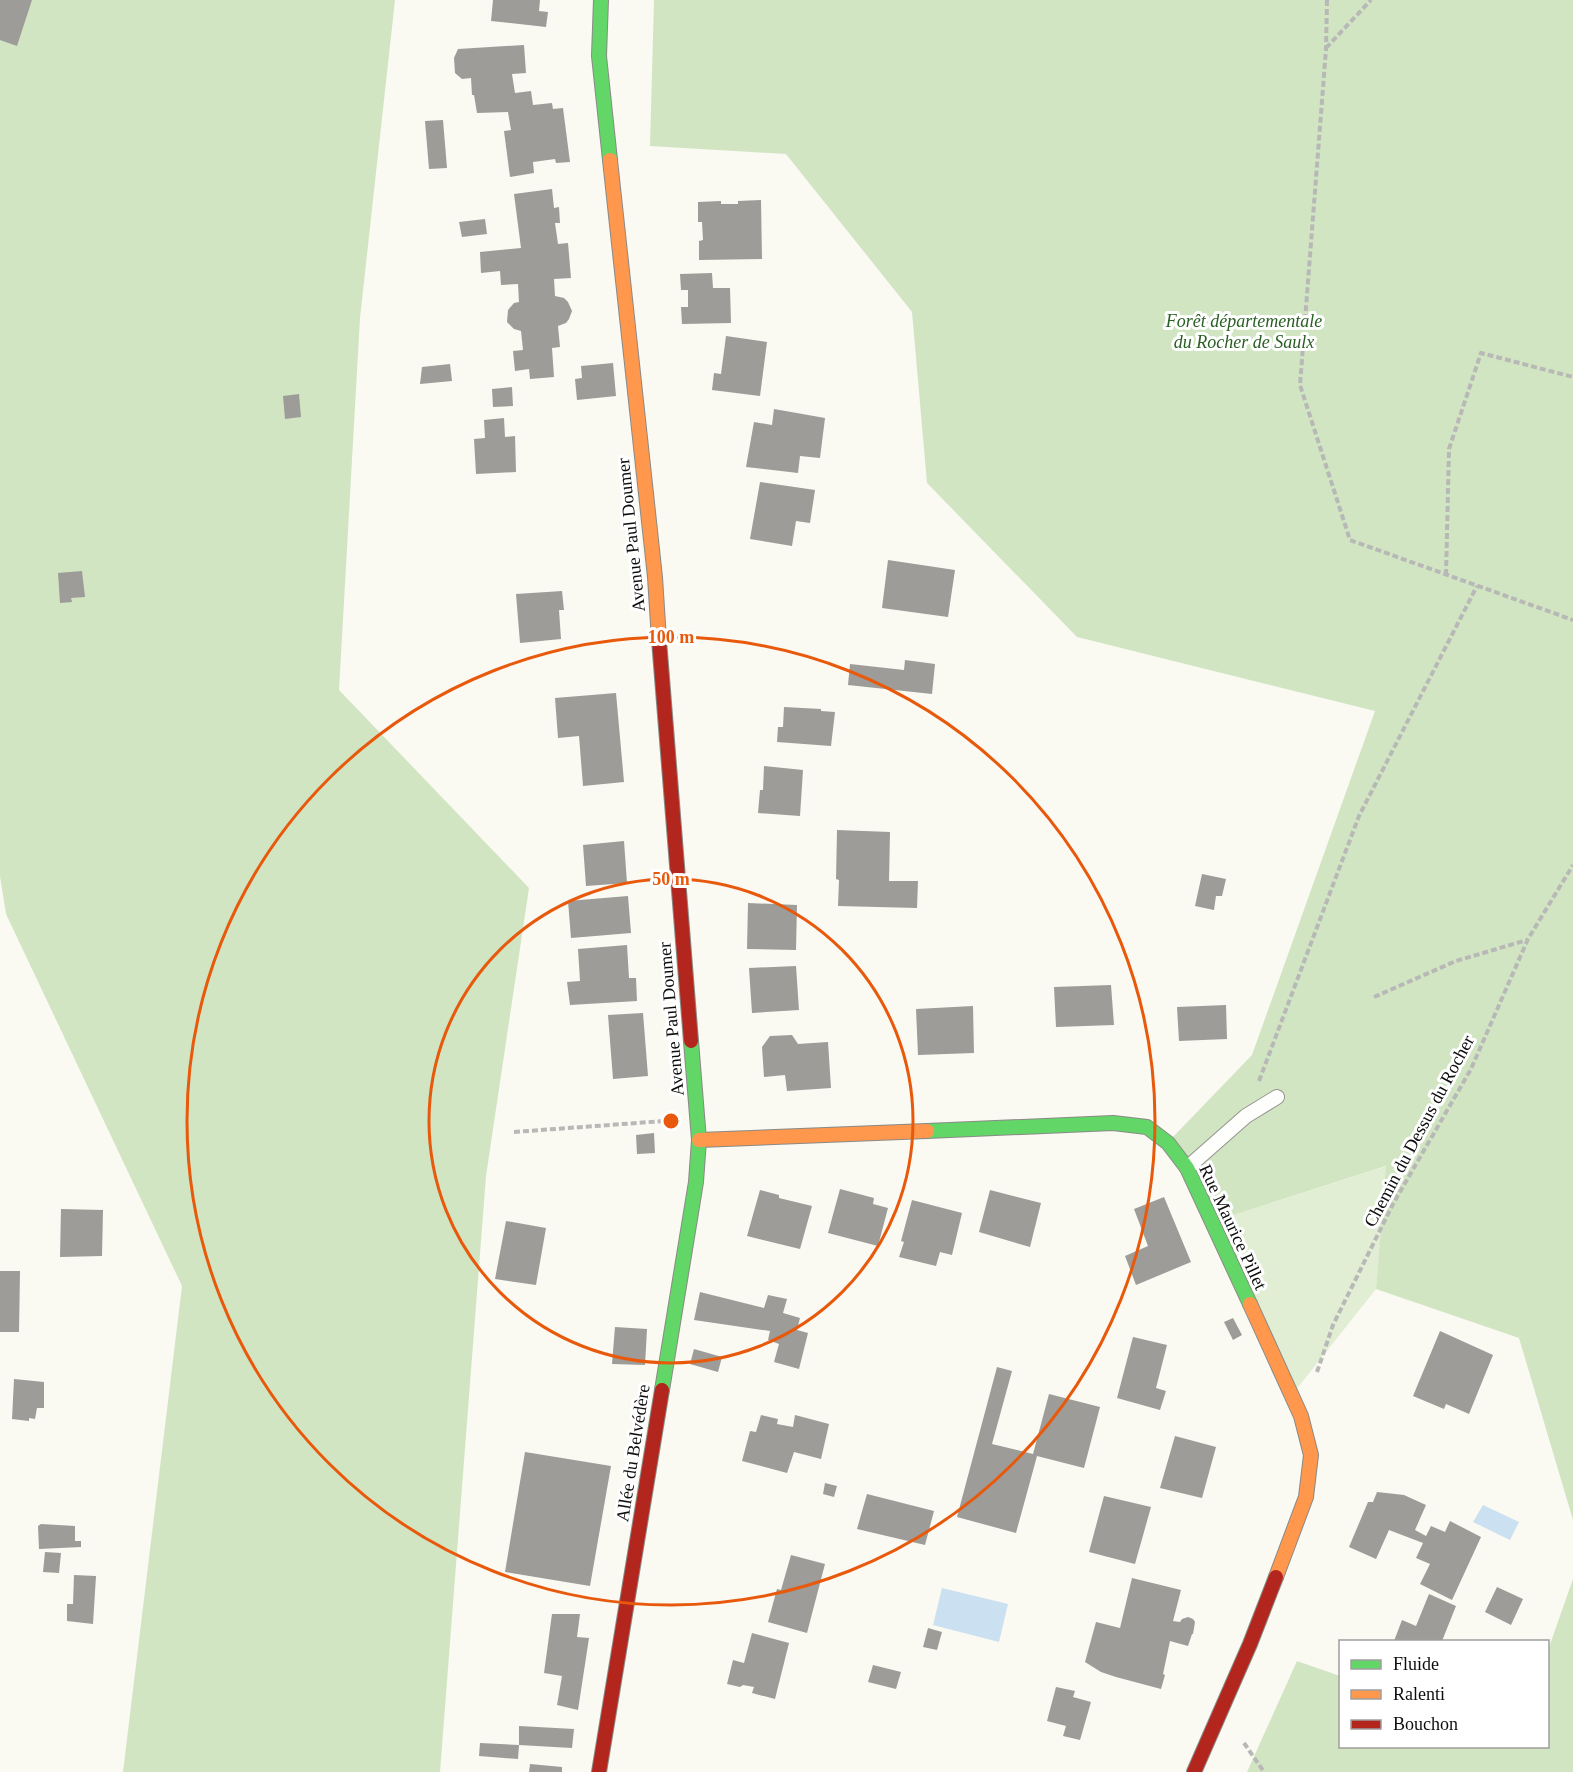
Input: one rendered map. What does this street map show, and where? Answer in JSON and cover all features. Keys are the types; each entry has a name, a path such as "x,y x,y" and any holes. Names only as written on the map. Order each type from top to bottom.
{"street":[{"name":"Avenue Paul Doumer","path":"601,0 599,56 655,577 666,743 699,1140"},
{"name":"Rue Maurice Pillet","path":"699,1140 1113,1123 1147,1127 1167,1143 1187,1168 1302,1416 1311,1455 1306,1497 1250,1644 1194,1772"},
{"name":"Allée du Belvédère","path":"599,1772 696,1182 699,1140"}],"lane":[{"path":"1187,1168 1246,1116 1277,1097"}],"path":[{"path":"1327,0 1326,49 1300,385 1350,540 1573,620"},
{"path":"1326,49 1371,0"},
{"path":"1446,575 1449,449 1481,353 1571,377 1573,383"},
{"path":"1246,1116 1359,816 1477,586"},
{"name":"Chemin du Dessus du Rocher","path":"1316,1375 1338,1315 1393,1204 1470,1068 1528,939 1573,865"},
{"path":"1374,997 1456,961 1528,939"},
{"path":"514,1132 698,1118"}],"green space":[{"path":"0,0 395,0 360,318 339,690 529,888 486,1176 440,1772 123,1772 182,1286 6,914 0,876"},
{"name":"Forêt départementale du Rocher de Saulx","path":"654,0 1573,0 1573,1520 1519,1338 1376,1289 1386,1166 1218,1220 1172,1138 1252,1055 1375,711 1077,637 927,483 912,312 786,154 650,146"},
{"path":"1387,1166 1376,1289 1295,1391 1218,1220"},
{"path":"1573,1579 1573,1772 1247,1772 1297,1661 1339,1676 1339,1748 1549,1748 1549,1647"}],"water":[{"path":"1483,1505 1519,1522 1510,1540 1473,1522"},
{"path":"942,1588 1008,1604 999,1642 933,1625"}],"building":[{"path":"0,0 32,0 17,46 0,40"},
{"path":"493,0 540,0 539,11 548,12 546,27 491,21"},
{"path":"524,45 526,73 512,74 515,93 531,91 533,105 552,103 553,109 563,108 570,162 556,163 555,159 533,162 534,173 510,177 504,131 511,130 508,112 477,113 474,95 472,95 471,78 462,79 455,73 454,58 458,49"},
{"path":"443,120 447,168 429,169 425,121"},
{"path":"552,189 554,208 559,207 560,223 555,223 558,244 568,243 571,278 554,279 555,296 564,298 572,311 566,323 558,326 560,347 552,348 554,377 530,379 529,369 515,371 513,351 523,350 521,331 514,329 507,322 508,310 514,303 519,302 518,284 501,285 500,271 481,273 480,252 521,248 514,194"},
{"path":"761,200 762,259 699,260 699,241 703,240 702,222 698,222 698,202 721,201 721,204 738,204 738,201"},
{"path":"485,219 487,234 462,237 459,222"},
{"path":"712,273 713,288 730,288 731,323 682,324 681,307 688,307 688,290 681,290 680,274"},
{"path":"726,336 767,342 760,396 712,390 714,373 721,374"},
{"path":"613,363 616,396 577,400 575,379 582,378 581,366"},
{"path":"450,364 452,381 420,384 422,367"},
{"path":"512,387 513,406 493,407 492,389"},
{"path":"299,394 301,417 285,419 283,396"},
{"path":"774,409 825,418 820,458 800,456 798,473 746,467 754,422 772,425"},
{"path":"504,418 505,437 515,436 516,472 476,474 474,439 485,438 484,420"},
{"path":"760,482 815,490 810,523 796,521 792,546 750,539"},
{"path":"888,560 955,570 948,617 882,608"},
{"path":"82,571 85,597 71,598 72,602 60,603 58,573"},
{"path":"562,591 564,610 559,610 561,639 520,643 516,594"},
{"path":"905,660 935,664 932,694 848,685 850,664 904,670"},
{"path":"616,693 624,782 583,786 579,736 558,738 555,698"},
{"path":"784,707 835,712 831,746 777,742 778,727 783,727"},
{"path":"764,766 803,770 800,816 758,813 760,790 763,790"},
{"path":"837,830 890,832 889,881 918,881 917,908 838,906"},
{"path":"624,841 627,883 586,886 583,845"},
{"path":"1202,874 1226,879 1222,896 1216,896 1214,910 1195,906"},
{"path":"628,896 631,933 571,938 568,901"},
{"path":"748,903 797,905 796,950 747,949"},
{"path":"627,945 629,978 636,978 637,1001 570,1005 567,982 580,981 578,949"},
{"path":"796,966 799,1010 752,1013 749,968"},
{"path":"1111,985 1114,1025 1056,1027 1054,987"},
{"path":"1226,1005 1227,1039 1179,1041 1177,1007"},
{"path":"973,1006 974,1053 918,1055 916,1009"},
{"path":"643,1013 648,1076 613,1079 608,1015"},
{"path":"792,1035 798,1044 828,1042 831,1088 787,1091 785,1075 764,1077 762,1047 770,1036"},
{"path":"654,1133 655,1153 637,1154 636,1135"},
{"path":"840,1189 874,1198 873,1204 888,1208 878,1246 828,1233"},
{"path":"760,1190 779,1195 779,1198 812,1206 800,1249 747,1236"},
{"path":"990,1190 1041,1203 1030,1247 979,1232"},
{"path":"1164,1197 1191,1262 1136,1285 1125,1256 1148,1246 1134,1209"},
{"path":"912,1200 962,1213 952,1255 940,1252 936,1266 899,1257"},
{"path":"61,1209 103,1210 102,1256 60,1257"},
{"path":"506,1221 546,1228 536,1285 495,1279"},
{"path":"0,1271 20,1271 19,1332 0,1332"},
{"path":"700,1292 764,1308 768,1295 787,1299 783,1313 800,1318 797,1330 808,1333 799,1369 774,1362 779,1344 768,1340 770,1331 694,1320"},
{"path":"1233,1318 1242,1335 1233,1340 1224,1322"},
{"path":"615,1327 647,1329 645,1365 612,1364"},
{"path":"1440,1331 1493,1355 1469,1414 1446,1404 1444,1409 1413,1396"},
{"path":"1133,1337 1167,1345 1156,1388 1166,1391 1160,1410 1117,1398"},
{"path":"694,1349 722,1357 718,1372 690,1364"},
{"path":"997,1367 1012,1371 992,1444 1033,1454 1049,1394 1100,1407 1084,1468 1037,1456 1016,1533 957,1517"},
{"path":"14,1379 44,1382 44,1408 37,1408 35,1419 29,1418 29,1421 12,1419"},
{"path":"761,1415 778,1419 777,1424 793,1427 795,1415 829,1424 821,1459 794,1452 787,1473 742,1461 750,1431 756,1432"},
{"path":"1175,1436 1216,1447 1202,1498 1160,1488"},
{"path":"525,1452 611,1466 590,1586 505,1572"},
{"path":"825,1483 837,1486 834,1497 823,1494"},
{"path":"1377,1492 1404,1495 1426,1505 1415,1530 1426,1536 1431,1526 1445,1532 1450,1521 1481,1537 1452,1600 1420,1584 1430,1564 1416,1558 1423,1543 1389,1530 1376,1559 1349,1547 1368,1502 1373,1502"},
{"path":"867,1494 934,1511 925,1545 857,1529"},
{"path":"1104,1496 1151,1507 1135,1564 1089,1552"},
{"path":"41,1524 75,1526 75,1541 81,1541 81,1547 39,1549 38,1526"},
{"path":"45,1552 61,1553 59,1573 43,1572"},
{"path":"791,1555 825,1564 807,1633 768,1622 777,1589 781,1590"},
{"path":"74,1575 96,1576 93,1624 67,1621 67,1604 73,1604"},
{"path":"1132,1578 1181,1590 1173,1621 1180,1622 1188,1617 1195,1622 1188,1646 1170,1641 1161,1689 1101,1672 1085,1662 1096,1622 1120,1628"},
{"path":"1497,1587 1523,1599 1511,1625 1485,1612"},
{"path":"1429,1594 1456,1606 1442,1640 1394,1640 1402,1620 1416,1626"},
{"path":"552,1614 580,1614 577,1637 589,1638 578,1710 557,1705 562,1676 544,1673"},
{"path":"928,1628 942,1632 937,1650 923,1647"},
{"path":"752,1633 789,1643 775,1699 752,1693 754,1687 727,1684 733,1660 744,1663"},
{"path":"873,1665 901,1672 896,1689 868,1682"},
{"path":"1056,1687 1075,1691 1073,1697 1091,1702 1080,1740 1063,1736 1066,1726 1047,1721"},
{"path":"519,1726 574,1729 572,1748 519,1745"},
{"path":"480,1743 519,1745 518,1759 479,1756"},
{"path":"530,1764 562,1767 562,1772 529,1772"}],"traffic: fast":[{"path":"601,0 599,56 610,160"},
{"path":"662,1390 696,1182 699,1140 691,1041"},
{"path":"927,1131 1113,1123 1147,1127 1168,1143 1187,1168 1250,1304"}],"traffic: slow":[{"path":"610,160 655,577 659,640"},
{"path":"699,1140 927,1131"},
{"path":"1250,1304 1301,1416 1311,1455 1306,1497 1276,1577"}],"traffic: jam":[{"path":"659,640 691,1041"},
{"path":"599,1772 662,1390"},
{"path":"1194,1772 1250,1644 1276,1577"}]}
